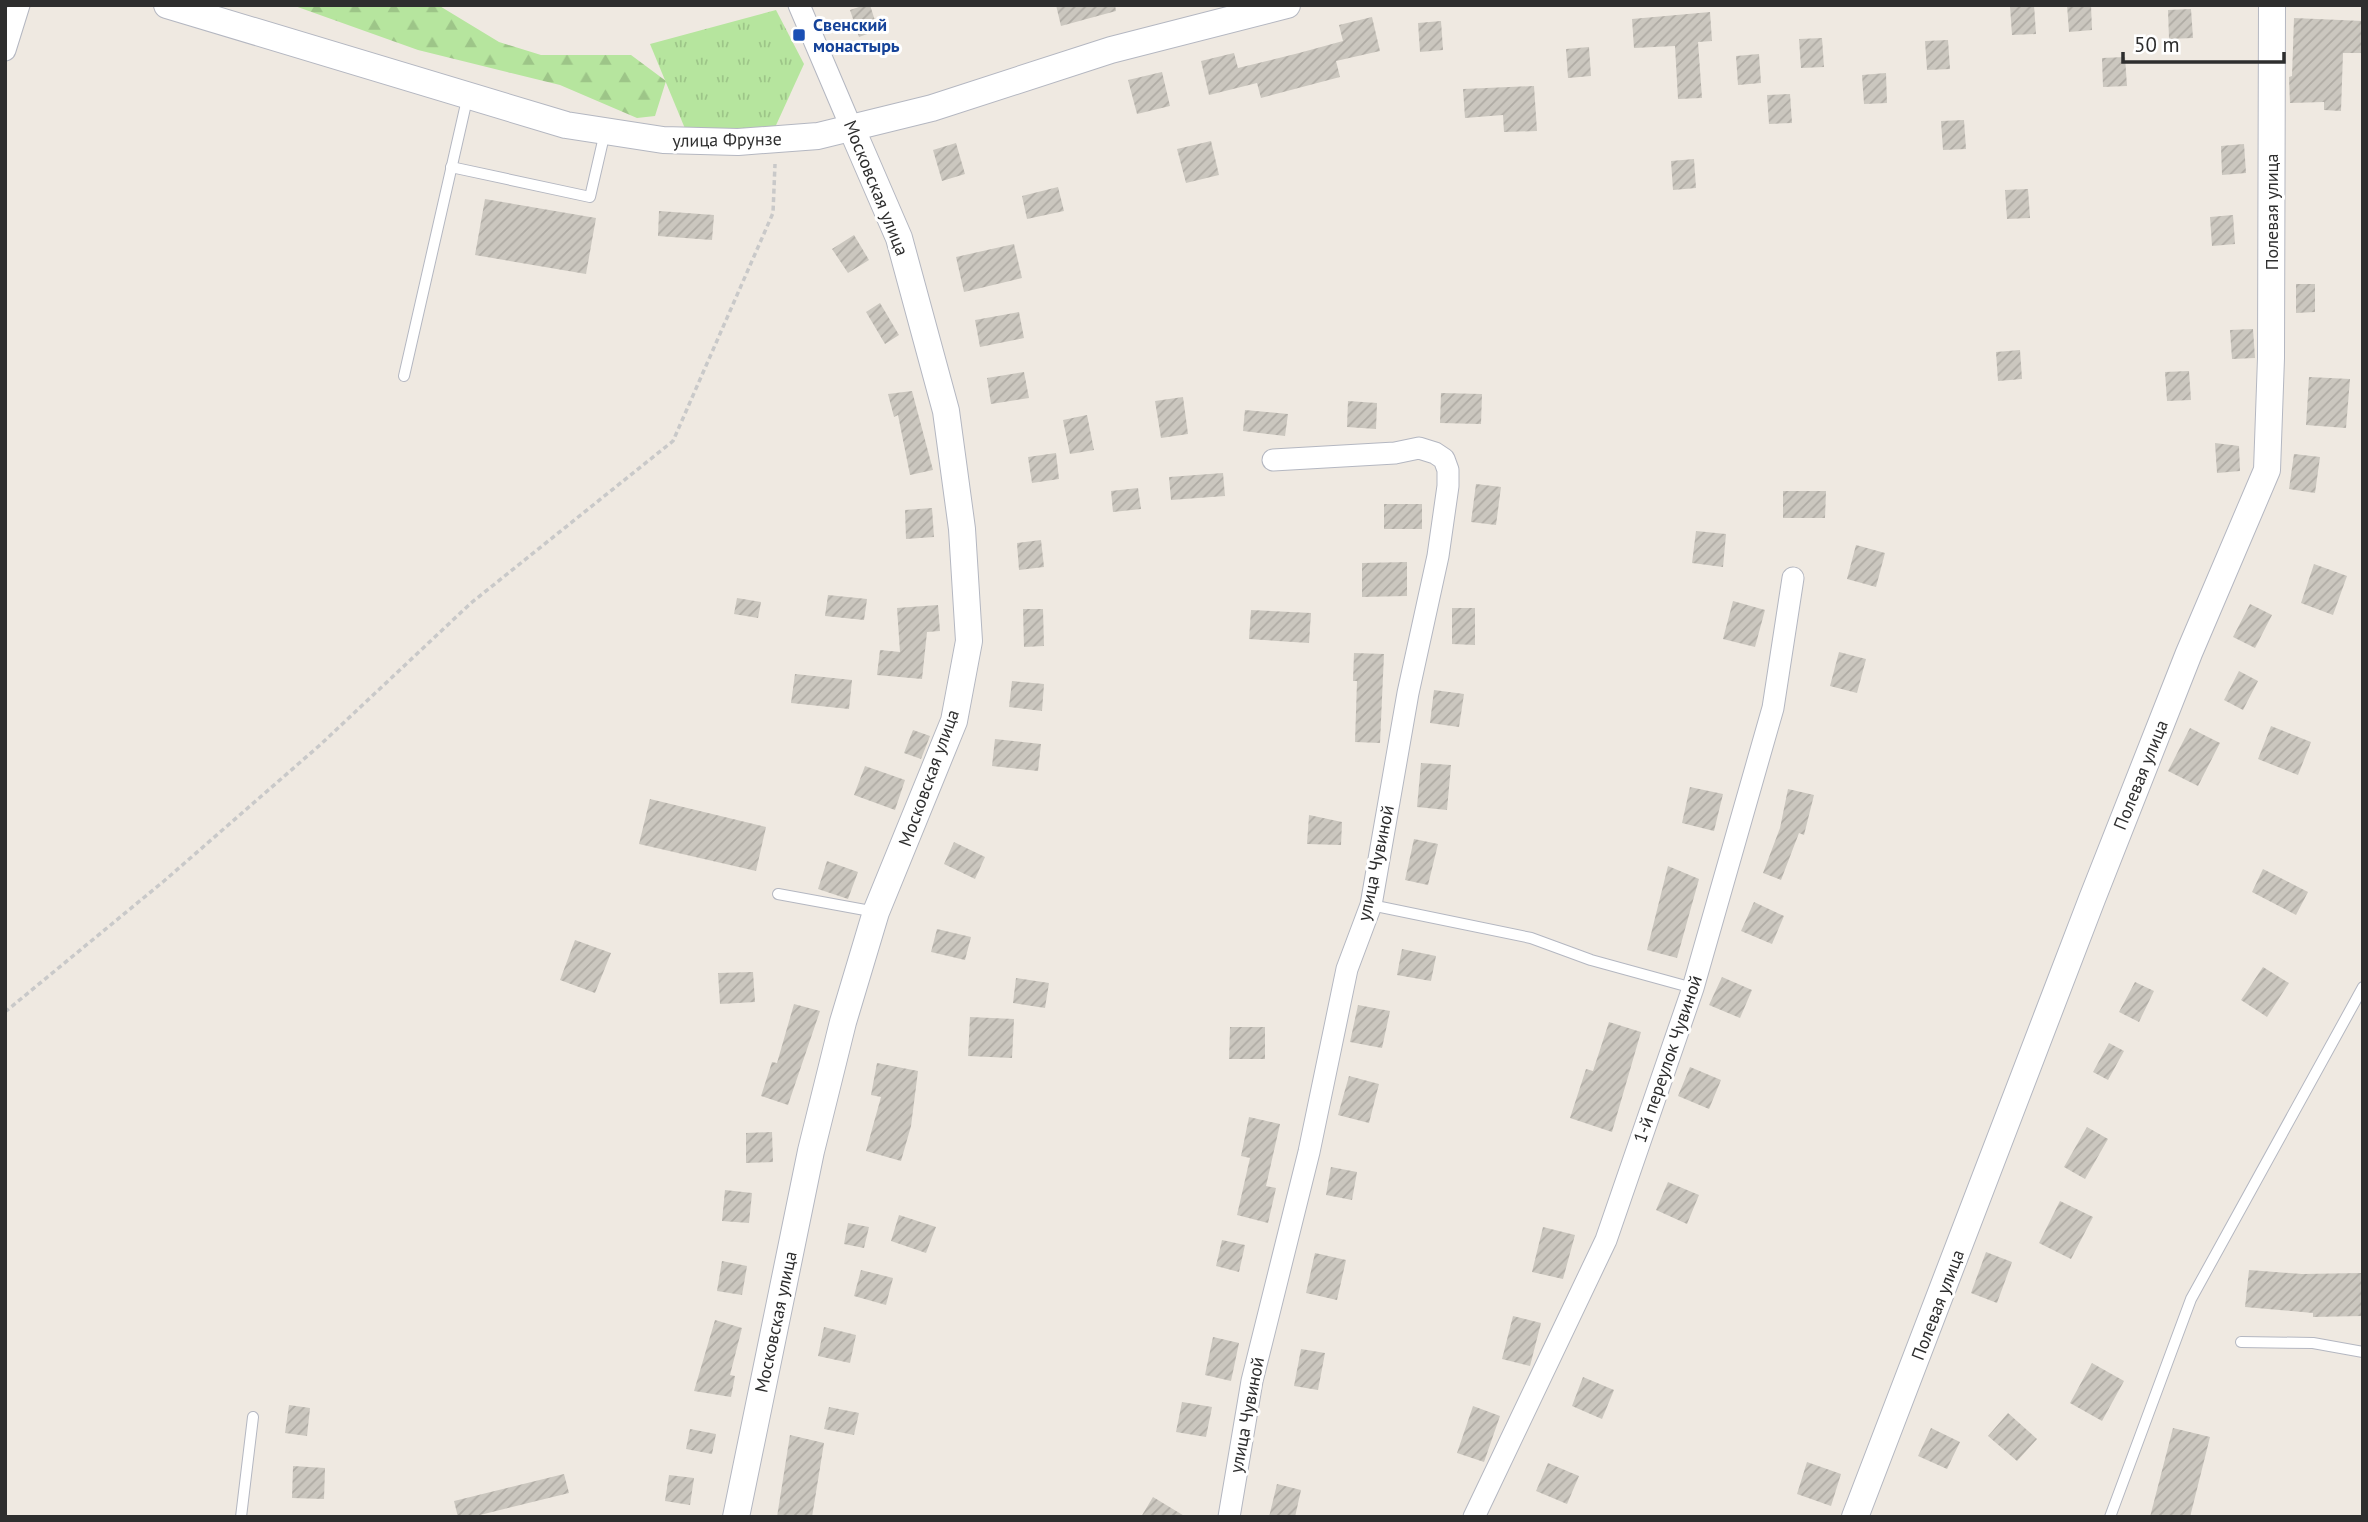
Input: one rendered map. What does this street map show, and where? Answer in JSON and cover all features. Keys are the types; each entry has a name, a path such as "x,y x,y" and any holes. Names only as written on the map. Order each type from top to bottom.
{"street":[{"path":"5,50 19,5"},
{"name":"улица Фрунзе","path":"167,5 566,125 663,140 776,140 818,136 932,108 1219,13 1287,5"},
{"name":"Московская улица","path":"736,1517 811,1151 843,1023 876,912 954,721 969,641 962,529 946,411 899,238 799,5"},
{"name":"Полевая улица","path":"1855,1517 2189,653 2267,470 2271,344 2272,5"},
{"name":"улица Чувиной","path":"1229,1517 1252,1381 1310,1152 1347,968 1371,905 1408,693 1438,556 1448,470 1444,460 1435,453 1419,448 1395,453 1273,460"},
{"name":"1-й переулок Чувиной","path":"1474,1517 1606,1240 1693,988 1773,708 1793,578"}],"lane":[{"path":"404,376 468,95"},
{"path":"452,167 590,197 605,132"},
{"path":"778,894 876,912"},
{"path":"1371,905 1531,938 1591,960 1693,988"},
{"path":"2110,1517 2191,1299 2363,987"},
{"path":"2241,1342 2313,1343 2363,1352"},
{"path":"241,1517 253,1417"}],"path":[{"path":"5,1012 164,881 310,754 471,603 673,441 773,213 776,140"}],"green space":[{"path":"292,5 438,5 499,42 541,55 631,55 666,81 655,116 637,118 560,85 418,50"},
{"path":"776,10 804,64 772,134 686,131 650,44"}],"building":[{"path":"870,5 878,30 859,37 850,10"},
{"path":"1056,5 1115,5 1116,11 1061,26"},
{"path":"2034,5 2036,34 2012,35 2010,6"},
{"path":"2067,5 2091,5 2092,30 2069,32"},
{"path":"2191,9 2193,38 2169,39 2168,10"},
{"path":"1710,12 1712,41 1698,42 1702,98 1678,99 1675,46 1634,48 1632,19"},
{"path":"1372,17 1380,51 1336,61 1340,77 1261,98 1257,83 1209,95 1201,61 1234,53 1238,68 1299,53 1343,41 1339,25"},
{"path":"2294,18 2363,21 2363,53 2343,53 2341,111 2324,110 2324,102 2290,103 2289,77 2292,76"},
{"path":"1441,21 1443,50 1420,52 1418,23"},
{"path":"1822,38 1824,67 1801,68 1799,39"},
{"path":"1948,40 1950,69 1927,70 1925,41"},
{"path":"1589,47 1591,76 1568,78 1566,49"},
{"path":"1759,54 1761,83 1738,85 1736,56"},
{"path":"2125,57 2127,86 2103,87 2102,58"},
{"path":"1162,72 1170,106 1137,114 1128,80"},
{"path":"1886,73 1887,103 1864,104 1862,75"},
{"path":"1534,86 1537,131 1504,132 1503,115 1465,118 1463,89"},
{"path":"1790,94 1792,123 1769,124 1767,95"},
{"path":"1964,120 1966,149 1943,150 1941,121"},
{"path":"1211,141 1219,175 1186,183 1177,149"},
{"path":"956,143 965,174 942,181 933,150"},
{"path":"2244,144 2246,173 2222,175 2221,146"},
{"path":"1694,159 1696,188 1673,190 1671,161"},
{"path":"1058,187 1064,211 1027,219 1022,196"},
{"path":"2028,189 2030,218 2007,219 2005,190"},
{"path":"485,199 596,218 586,274 475,255"},
{"path":"659,211 714,215 712,240 658,236"},
{"path":"2233,215 2235,244 2212,246 2210,217"},
{"path":"854,235 869,260 848,273 832,249"},
{"path":"1014,244 1022,278 964,292 956,257"},
{"path":"2296,284 2315,284 2315,312 2296,313"},
{"path":"880,303 899,335 885,344 866,312"},
{"path":"1019,312 1024,338 980,347 975,320"},
{"path":"2253,329 2255,358 2232,359 2230,330"},
{"path":"2020,350 2022,379 1998,381 1996,352"},
{"path":"2189,371 2191,400 2167,401 2165,372"},
{"path":"1024,372 1029,398 991,404 987,378"},
{"path":"2309,377 2350,379 2346,428 2306,425"},
{"path":"912,391 933,470 910,475 898,415 894,417 888,394"},
{"path":"1441,393 1482,394 1481,424 1440,423"},
{"path":"1183,397 1188,434 1161,438 1155,401"},
{"path":"1348,401 1377,403 1376,429 1347,427"},
{"path":"1245,410 1288,414 1285,436 1243,431"},
{"path":"1087,415 1094,450 1070,454 1063,420"},
{"path":"2215,443 2239,446 2240,471 2217,473"},
{"path":"1056,453 1059,479 1032,483 1028,457"},
{"path":"2294,454 2320,457 2315,493 2289,489"},
{"path":"1223,473 1225,496 1171,500 1169,477"},
{"path":"1476,484 1501,487 1496,525 1471,522"},
{"path":"1138,488 1141,509 1113,512 1111,491"},
{"path":"1783,491 1826,491 1825,518 1783,518"},
{"path":"1384,504 1422,504 1422,529 1384,529"},
{"path":"932,508 934,537 906,539 905,510"},
{"path":"1696,531 1726,534 1723,567 1692,563"},
{"path":"1041,540 1044,567 1019,570 1017,543"},
{"path":"1856,545 1885,553 1876,587 1847,579"},
{"path":"1407,562 1407,596 1362,597 1362,563"},
{"path":"2314,564 2347,576 2333,615 2301,603"},
{"path":"828,595 867,599 864,620 825,616"},
{"path":"737,598 761,602 758,618 734,614"},
{"path":"1733,601 1765,610 1755,647 1723,639"},
{"path":"2250,604 2272,615 2255,648 2233,637"},
{"path":"938,605 940,631 927,632 922,679 877,675 880,650 900,652 897,608"},
{"path":"1452,608 1475,608 1475,645 1452,644"},
{"path":"1023,609 1043,609 1044,646 1024,647"},
{"path":"1251,610 1311,613 1309,643 1249,639"},
{"path":"1839,652 1866,659 1857,693 1830,686"},
{"path":"1354,653 1384,654 1380,743 1355,742 1357,681 1353,681"},
{"path":"2239,671 2258,681 2243,710 2224,700"},
{"path":"795,674 852,680 849,709 791,703"},
{"path":"1012,681 1044,684 1042,711 1009,707"},
{"path":"1434,690 1464,694 1459,727 1430,723"},
{"path":"2271,726 2311,742 2298,775 2258,759"},
{"path":"2190,728 2220,743 2198,786 2168,771"},
{"path":"913,730 930,736 921,759 904,753"},
{"path":"995,739 1041,744 1038,771 992,766"},
{"path":"1421,763 1451,765 1447,810 1417,807"},
{"path":"865,766 905,780 895,810 854,795"},
{"path":"1690,787 1723,794 1714,831 1682,823"},
{"path":"1788,789 1814,795 1804,835 1799,833 1781,880 1763,873 1780,828"},
{"path":"650,799 766,827 756,871 639,844"},
{"path":"1309,815 1342,822 1341,845 1307,844"},
{"path":"1414,839 1438,844 1428,885 1405,880"},
{"path":"954,842 985,857 975,879 944,864"},
{"path":"827,861 858,872 848,899 818,889"},
{"path":"1668,866 1699,879 1677,958 1647,950"},
{"path":"2263,869 2308,892 2296,915 2252,892"},
{"path":"1754,902 1784,916 1772,944 1741,931"},
{"path":"937,929 971,937 965,960 931,952"},
{"path":"575,940 611,953 595,993 560,980"},
{"path":"1402,949 1436,956 1431,981 1397,975"},
{"path":"2263,967 2289,983 2267,1017 2241,1000"},
{"path":"753,972 755,1002 720,1004 718,973"},
{"path":"1722,977 1752,990 1740,1018 1709,1005"},
{"path":"1016,978 1049,983 1045,1008 1013,1003"},
{"path":"2135,982 2154,991 2139,1022 2119,1012"},
{"path":"794,1004 820,1011 788,1105 761,1096 772,1062 777,1063"},
{"path":"1358,1005 1390,1011 1382,1048 1350,1042"},
{"path":"970,1017 1014,1019 1012,1058 968,1056"},
{"path":"1609,1022 1641,1032 1612,1132 1570,1118 1586,1069 1593,1071"},
{"path":"1230,1027 1265,1027 1265,1059 1229,1059"},
{"path":"2109,1043 2124,1051 2108,1080 2093,1072"},
{"path":"877,1063 918,1071 911,1126 901,1161 866,1151 881,1097 871,1095"},
{"path":"1690,1067 1721,1080 1709,1109 1678,1096"},
{"path":"1349,1076 1379,1084 1369,1123 1338,1115"},
{"path":"1249,1117 1280,1124 1266,1186 1276,1188 1268,1223 1237,1215 1250,1158 1241,1156"},
{"path":"2087,1127 2108,1139 2085,1179 2064,1167"},
{"path":"772,1132 773,1162 746,1163 746,1133"},
{"path":"1331,1167 1357,1172 1352,1200 1326,1195"},
{"path":"1668,1182 1699,1195 1687,1224 1656,1210"},
{"path":"725,1190 752,1193 749,1223 722,1221"},
{"path":"2060,1201 2093,1217 2071,1259 2039,1243"},
{"path":"899,1215 936,1227 926,1253 891,1241"},
{"path":"848,1223 869,1227 864,1248 844,1244"},
{"path":"1543,1227 1575,1235 1563,1279 1532,1272"},
{"path":"1222,1240 1245,1245 1239,1272 1216,1266"},
{"path":"1986,1252 2012,1262 1997,1303 1971,1293"},
{"path":"1315,1253 1346,1260 1337,1300 1306,1293"},
{"path":"722,1261 747,1266 742,1295 717,1291"},
{"path":"861,1270 893,1278 886,1305 854,1296"},
{"path":"2249,1270 2302,1274 2363,1273 2363,1316 2313,1317 2313,1313 2245,1307"},
{"path":"1513,1316 1541,1323 1530,1366 1502,1359"},
{"path":"715,1320 742,1328 730,1375 735,1376 731,1397 694,1391"},
{"path":"824,1327 856,1335 850,1363 818,1356"},
{"path":"1213,1337 1239,1343 1231,1381 1205,1375"},
{"path":"1301,1349 1325,1353 1318,1390 1294,1386"},
{"path":"2092,1363 2124,1381 2102,1421 2070,1403"},
{"path":"1583,1377 1614,1390 1602,1419 1572,1406"},
{"path":"1182,1402 1212,1407 1206,1437 1176,1432"},
{"path":"289,1405 310,1408 307,1436 285,1433"},
{"path":"1473,1406 1500,1416 1484,1462 1457,1453"},
{"path":"829,1407 859,1413 854,1435 824,1429"},
{"path":"2008,1413 2037,1439 2017,1461 1988,1436"},
{"path":"1931,1428 1960,1442 1947,1469 1918,1456"},
{"path":"2173,1428 2210,1437 2190,1517 2150,1517"},
{"path":"690,1429 716,1434 712,1454 686,1449"},
{"path":"790,1435 824,1443 812,1517 777,1517"},
{"path":"1807,1462 1841,1474 1831,1506 1797,1494"},
{"path":"1548,1463 1579,1476 1567,1504 1536,1491"},
{"path":"293,1466 325,1468 324,1499 292,1498"},
{"path":"564,1474 569,1493 472,1517 458,1517 454,1501"},
{"path":"669,1475 694,1478 690,1505 665,1501"},
{"path":"1277,1484 1301,1490 1295,1517 1269,1517"},
{"path":"1153,1497 1186,1517 1141,1517"}],"place":[{"name":"Свенский монастырь","path":"799,35"}]}
